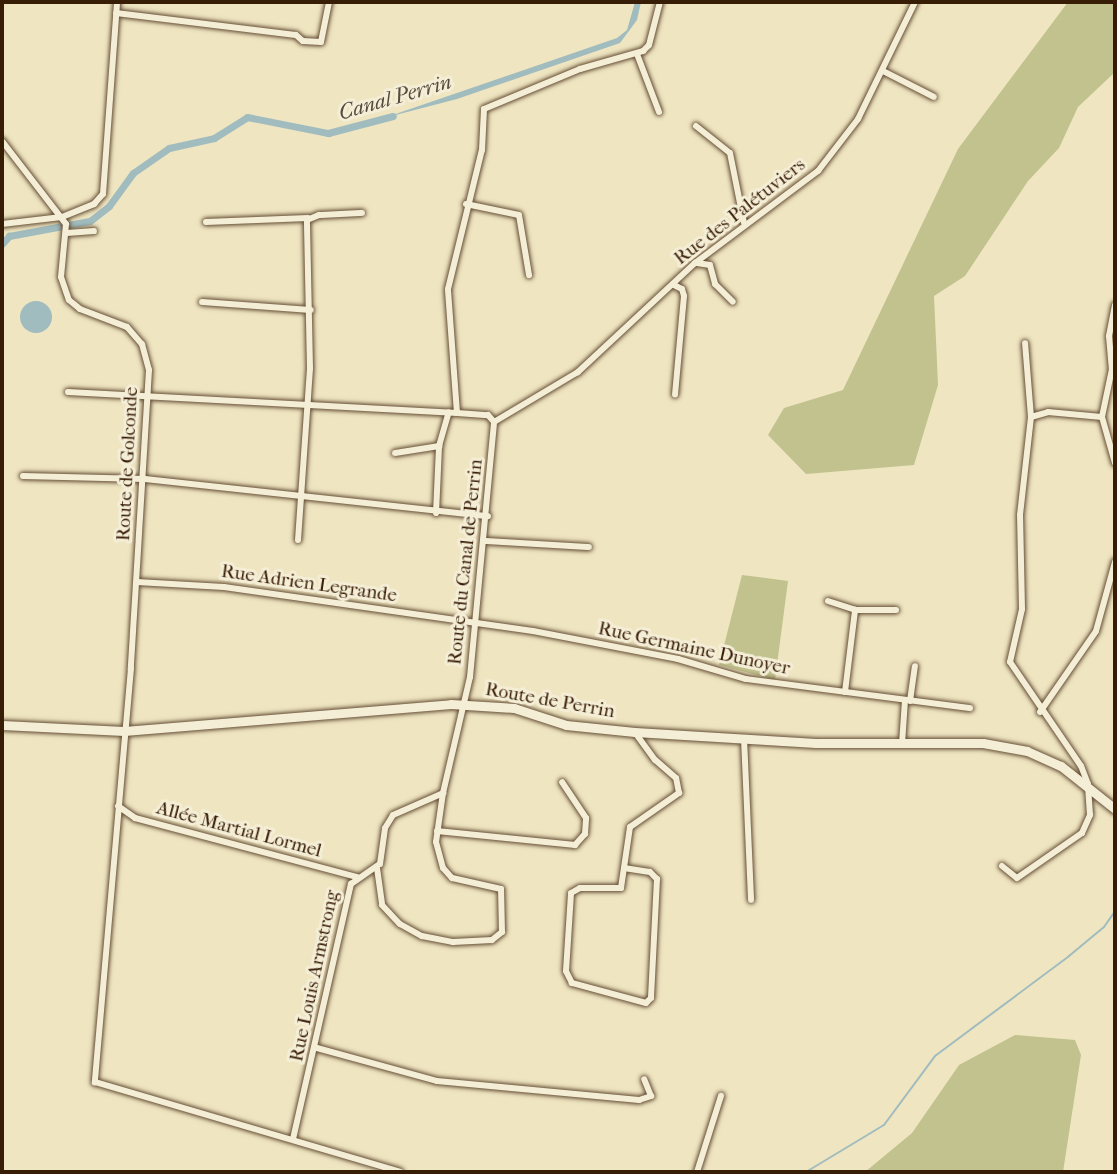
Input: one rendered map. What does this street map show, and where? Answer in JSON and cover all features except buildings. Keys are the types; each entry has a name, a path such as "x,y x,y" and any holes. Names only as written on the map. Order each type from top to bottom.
{"main road":[{"name":"Route de Perrin","path":"2,725 124,731 463,705 514,708 566,725 635,732 1014,747 1061,766 1088,784 1115,808"}],"street":[{"path":"2,224 61,217 94,204 104,191 117,2"},
{"path":"117,13 298,35 302,41 321,42 329,2"},
{"path":"436,513 439,446 453,413 447,307 466,204 481,154 486,107 580,69 637,54 649,45 660,2"},
{"name":"Rue des Palétuviers","path":"495,422 578,372 695,263 744,223 799,188 829,160 851,130 883,71 915,2"},
{"path":"637,54 659,112"},
{"path":"883,71 934,97"},
{"path":"696,125 730,153 744,223"},
{"name":"Route de Golconde","path":"2,141 61,217 67,233 61,277 66,294 80,309 134,332 147,359 150,397 145,479 95,1082 293,1139"},
{"path":"466,204 519,215 529,275"},
{"path":"206,222 362,213"},
{"path":"299,540 311,310 307,218"},
{"path":"67,233 94,231"},
{"path":"695,263 710,265 715,284 733,302"},
{"path":"674,285 684,296 675,395"},
{"path":"202,302 311,310"},
{"path":"1115,305 1109,336 1112,369 1102,417 1115,463"},
{"path":"1002,866 1017,878 1082,833 1090,815 1088,784 1081,766 1040,712 1009,660 1021,615 1020,515 1031,417 1025,343"},
{"path":"68,392 308,403 488,415 495,422"},
{"path":"1031,417 1048,412 1102,417"},
{"name":"Route du Canal de Perrin","path":"463,705 476,624 495,422"},
{"path":"395,453 439,446"},
{"path":"23,475 145,479 436,513 488,516"},
{"path":"485,541 589,547"},
{"path":"1040,712 1096,631 1115,562"},
{"name":"Rue Adrien Legrande","path":"137,582 225,587 476,624"},
{"path":"828,601 855,610 896,610"},
{"path":"845,692 855,610"},
{"name":"Rue Germaine Dunoyer","path":"476,624 678,659 746,679 970,708"},
{"path":"902,744 907,700 915,666"},
{"path":"443,793 393,814 385,828 377,868 382,905 400,924 447,941 498,938 503,929 502,892 494,885 461,883 447,874 438,853 437,831 443,793 463,705"},
{"path":"624,868 650,872 657,879 651,998 646,1003 575,984 566,976 571,892 580,888 619,889 626,839 634,821 675,798 679,790 676,778 654,760 635,732"},
{"path":"744,738 751,900"},
{"path":"437,831 575,845 585,834 586,818 562,782"},
{"name":"Allée Martial Lormel","path":"117,804 135,818 357,877"},
{"name":"Rue Louis Armstrong","path":"293,1139 317,1048 350,888 357,877 377,868"},
{"path":"317,1048 421,1078 639,1100 651,1096 644,1079"},
{"path":"698,1172 721,1096"},
{"path":"293,1139 400,1172"}],"green space":[{"path":"1068,2 1115,2 1115,72 1078,107 1059,148 1028,181 965,276 934,296 938,385 914,465 806,474 768,435 784,408 843,390 958,149"},
{"path":"742,575 788,581 775,680 719,665"},
{"path":"1015,1035 1075,1040 1081,1055 1063,1172 865,1172 912,1133 959,1065"}],"water":[{"path":"635,2 641,2 637,20 620,43 457,99 384,118 617,38 627,30"},
{"path":"36,301 47,306 52,317 47,328 36,333 25,328 20,317 25,306"}],"waterway":[{"name":"Canal Perrin","path":"2,244 9,236 90,221 109,206 133,173 169,148 214,138 247,117 328,133 393,116"},
{"path":"1115,893 1115,909"},
{"path":"806,1172 884,1125 935,1056 1069,956 1104,927 1115,911"}]}
